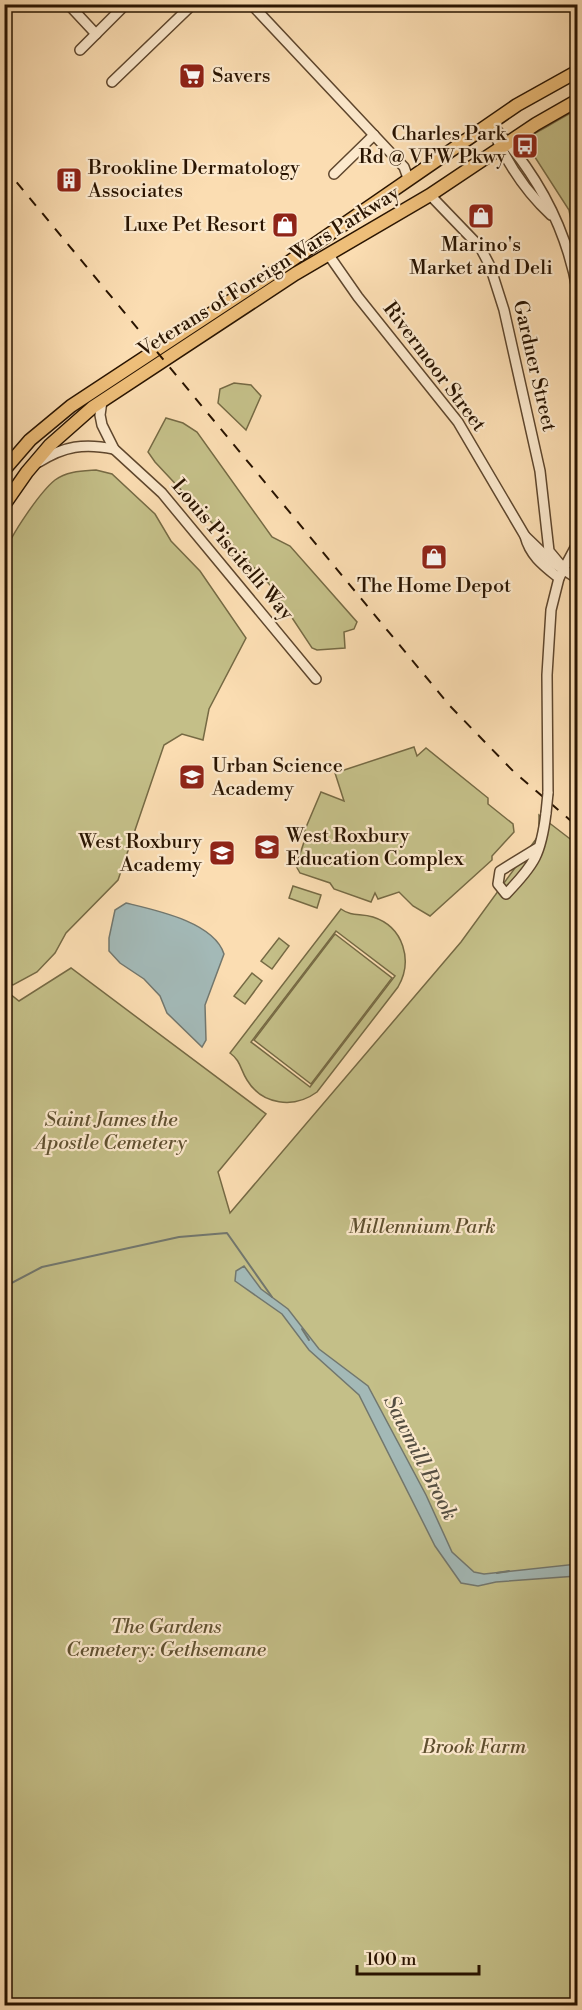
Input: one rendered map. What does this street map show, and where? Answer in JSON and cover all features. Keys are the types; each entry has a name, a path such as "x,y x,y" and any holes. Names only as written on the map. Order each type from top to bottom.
{"highway":[{"name":"Veterans of Foreign Wars Parkway","path":"4,470 30,440 70,406 276,271 490,123 578,71"},
{"name":"Veterans of Foreign Wars Parkway","path":"4,506 32,466 63,431 102,401 328,254 430,195 504,145 578,100"}],"street":[{"path":"68,4 96,34"},
{"path":"80,50 126,4"},
{"path":"112,82 193,4"},
{"path":"256,6 404,167 408,178"},
{"path":"490,123 504,145 543,190 552,217 566,244 578,294"},
{"path":"334,174 374,135"},
{"name":"Gardner Street","path":"430,195 480,247 490,266 504,310 540,471 549,551 561,573"},
{"name":"Rivermoor Street","path":"328,254 358,297 458,422 525,536 561,573 578,579"},
{"name":"Louis Piscitelli Way","path":"102,401 99,415 114,449 162,493 316,679"},
{"path":"32,466 60,449 75,446 114,449"},
{"path":"539,847 500,871 498,884 506,894 535,862 544,838 548,793 547,667 551,610 561,573 578,542"}],"green space":[{"path":"577,110 577,250 569,210 522,137 534,134"},
{"path":"234,383 251,385 261,396 246,430 218,403 220,389"},
{"path":"166,418 183,423 197,432 272,537 290,546 357,622 354,629 344,632 345,648 317,650 312,648 271,586 155,462 148,452"},
{"path":"96,470 112,474 155,514 171,541 200,571 246,638 209,709 203,740 182,734 164,745 118,880 66,933 55,953 37,972 13,985 4,981 5,553 26,515 55,480 70,473"},
{"path":"414,747 417,756 426,748 488,798 488,804 513,824 514,832 492,856 492,860 430,916 413,906 399,892 378,899 375,893 371,902 334,889 330,883 300,873 296,866 306,836 304,832 321,792 344,801 335,773"},
{"path":"539,815 578,845 577,2005 5,2005 5,990 19,1001 71,968 266,1114 218,1172 230,1213 461,942 539,835"},
{"path":"293,886 321,895 317,908 289,898"},
{"path":"341,909 349,913 373,917 392,928 403,946 405,966 403,977 398,987 317,1092 298,1101 289,1102 279,1102 261,1095 253,1088 230,1053","holes":["336,931 395,976 310,1087 251,1042"]},
{"path":"335,934 392,978 311,1084 254,1040"},
{"path":"279,938 289,946 272,969 261,961"},
{"path":"252,973 262,981 245,1004 234,996"}],"water":[{"path":"126,903 167,914 196,926 218,943 224,954 205,1005 206,1040 202,1047 167,1013 160,996 144,979 120,963 109,951 109,938 115,910"},
{"path":"244,1266 261,1289 288,1309 319,1349 368,1386 426,1495 452,1552 474,1572 484,1574 577,1564 577,1576 496,1582 478,1586 461,1583 435,1546 359,1395 309,1350 282,1314 235,1281 236,1271"}],"waterway":[{"name":"Sawmill Brook","path":"4,1287 42,1267 179,1237 227,1233 272,1297"},
{"name":"Sawmill Brook","path":"302,1329 309,1340"},
{"name":"Sawmill Brook","path":"497,1573 509,1571"}],"railway":[{"path":"4,167 450,706 513,771 578,827"}],"place":[{"name":"Savers","path":"192,76"},
{"name":"Charles Park Rd @ VFW Pkwy","path":"525,146"},
{"name":"Brookline Dermatology Associates","path":"69,180"},
{"name":"Marino's Market and Deli","path":"481,216"},
{"name":"Luxe Pet Resort","path":"285,225"},
{"name":"The Home Depot","path":"434,557"},
{"name":"Urban Science Academy","path":"192,777"},
{"name":"West Roxbury Education Complex","path":"267,847"},
{"name":"West Roxbury Academy","path":"222,853"}],"park label":[{"name":"Saint James the Apostle Cemetery","path":"111,1132"},
{"name":"Millennium Park","path":"422,1227"},
{"name":"The Gardens Cemetery: Gethsemane","path":"166,1638"},
{"name":"Brook Farm","path":"474,1747"}]}
